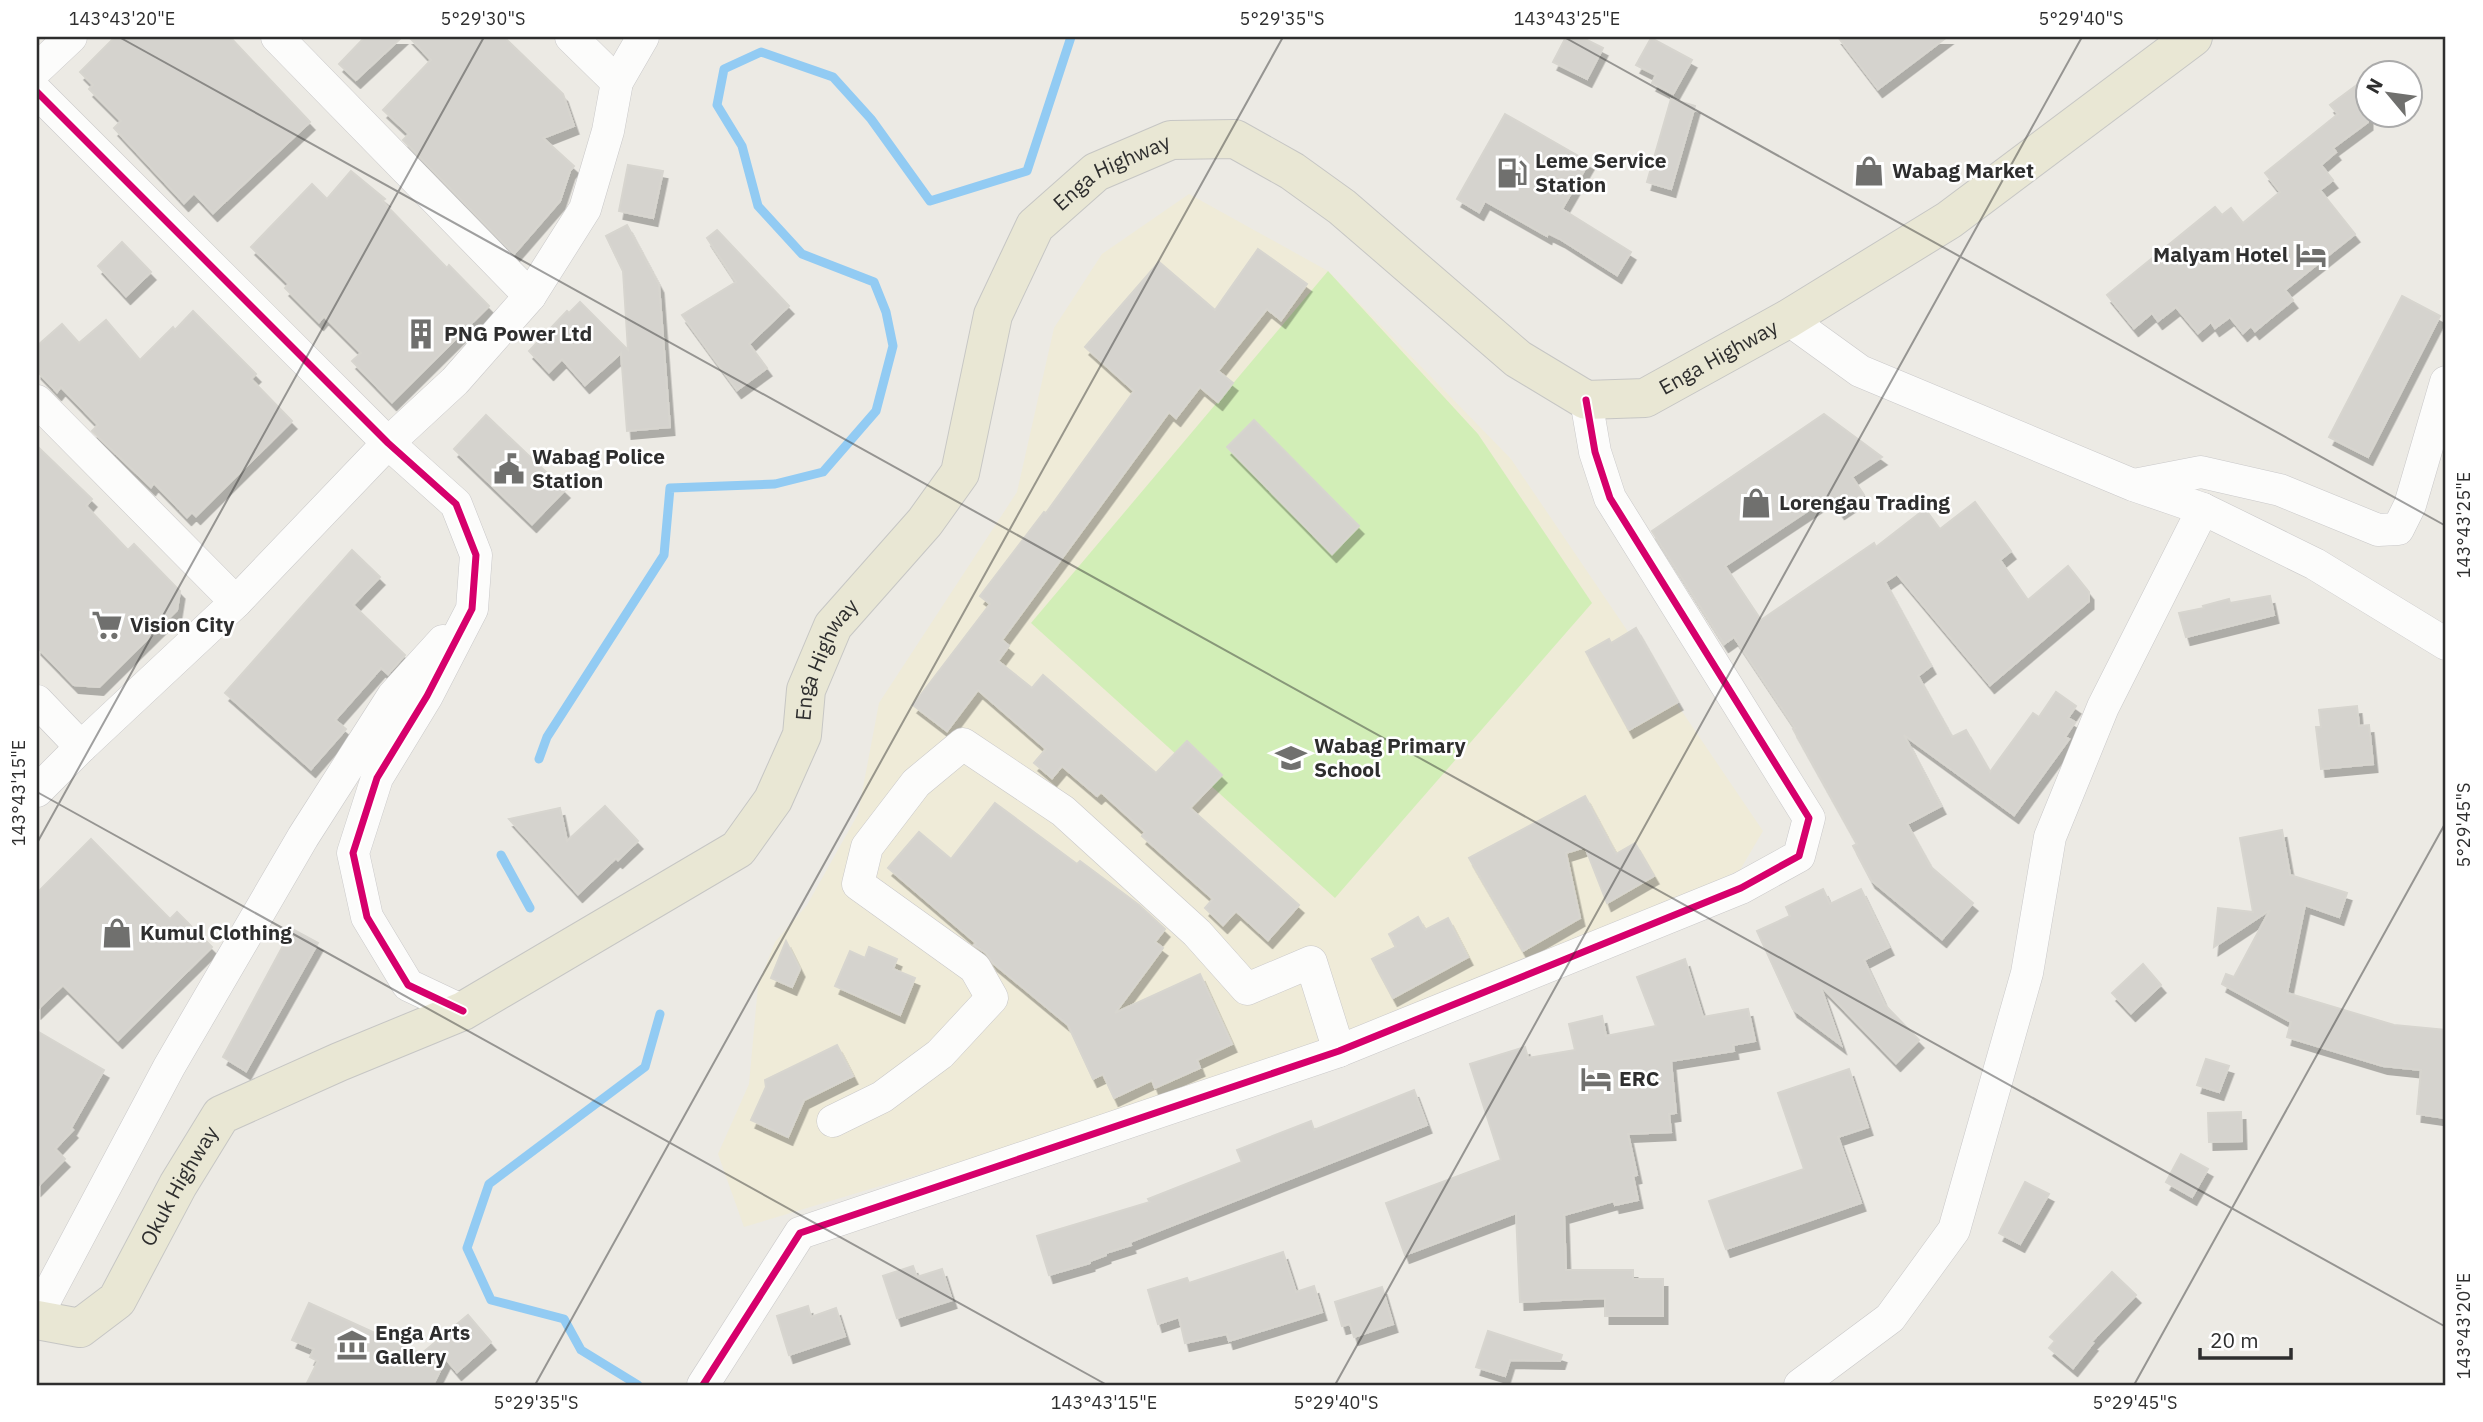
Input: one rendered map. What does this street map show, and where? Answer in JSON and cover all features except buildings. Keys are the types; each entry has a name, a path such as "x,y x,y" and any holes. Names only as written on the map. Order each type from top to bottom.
{"main road":[{"name":"Enga Highway","path":"463,1011 738,849 774,800 802,735 806,690 833,626 925,522 960,473 993,315 1035,226 1096,172 1171,140 1235,139 1292,171 1342,207 1518,359 1586,400 1645,398 1788,318 1949,220 2193,37"},
{"name":"Okuk Highway","path":"37,1318 80,1328 117,1300 178,1185 221,1115 339,1062 463,1011"}],"street":[{"path":"37,69 71,37"},
{"path":"276,37 530,296"},
{"path":"571,37 617,82"},
{"path":"37,792 81,747 236,602 388,443 455,381 530,296 585,209 608,131 617,82 643,37"},
{"path":"37,92 388,443 456,505 477,555 472,609 427,695 377,779 353,853 366,917 408,985 463,1011"},
{"path":"1788,318 1860,371 2133,485 2203,509 2315,564 2446,644"},
{"path":"2133,485 2201,472 2280,490 2378,530 2398,528 2410,505 2446,382"},
{"path":"703,1385 800,1233 1339,1051 1741,888 1799,856 1810,818 1610,498 1595,452 1586,400"},
{"path":"37,401 236,602"},
{"path":"1800,1385 1890,1318 1954,1230 2027,973 2050,837 2103,706 2203,509"},
{"path":"37,1318 169,1067 303,837 393,696 472,609"},
{"path":"37,701 81,747"},
{"path":"833,1121 882,1097 940,1054 992,998 975,968 858,884 867,847 916,783 962,744 1063,811 1197,933 1247,989 1311,962 1339,1051"}],"shaded area":[{"name":"Wabag Primary School","path":"1189,194 1328,271 1511,459 1763,831 1740,870 1487,984 1270,1069 744,1227 718,1154 749,1084 758,986 775,942 807,905 858,814 879,703 1017,492 1054,328 1102,254"}],"green space":[{"path":"1328,271 1478,434 1592,603 1335,898 1031,623"}],"waterway":[{"path":"539,759 547,737 664,555 670,488 775,484 823,472 876,411 893,346 886,312 874,282 802,254 758,206 742,146 717,105 724,69 761,52 833,77 871,119 930,201 1027,171 1071,37"},
{"path":"501,855 530,908"},
{"path":"638,1385 581,1350 564,1319 491,1300 467,1248 489,1184 645,1067 660,1014"}],"cycle path":[{"path":"37,92 388,443 456,504 476,555 472,609 427,696 377,778 353,853 367,917 408,985 463,1011"},
{"path":"703,1385 800,1233 1339,1051 1741,888 1799,856 1809,818 1610,498 1595,452 1586,400"}],"place":[{"name":"Wabag Market","path":"1869,171"},
{"name":"Leme Service Station","path":"1512,173"},
{"name":"Malyam Hotel","path":"2311,255"},
{"name":"PNG Power Ltd","path":"421,334"},
{"name":"Wabag Police Station","path":"509,469"},
{"name":"Lorengau Trading","path":"1756,503"},
{"name":"Vision City","path":"107,625"},
{"name":"Wabag Primary School","path":"1291,758"},
{"name":"Kumul Clothing","path":"117,933"},
{"name":"ERC","path":"1596,1079"},
{"name":"Enga Arts Gallery","path":"352,1345"}]}
